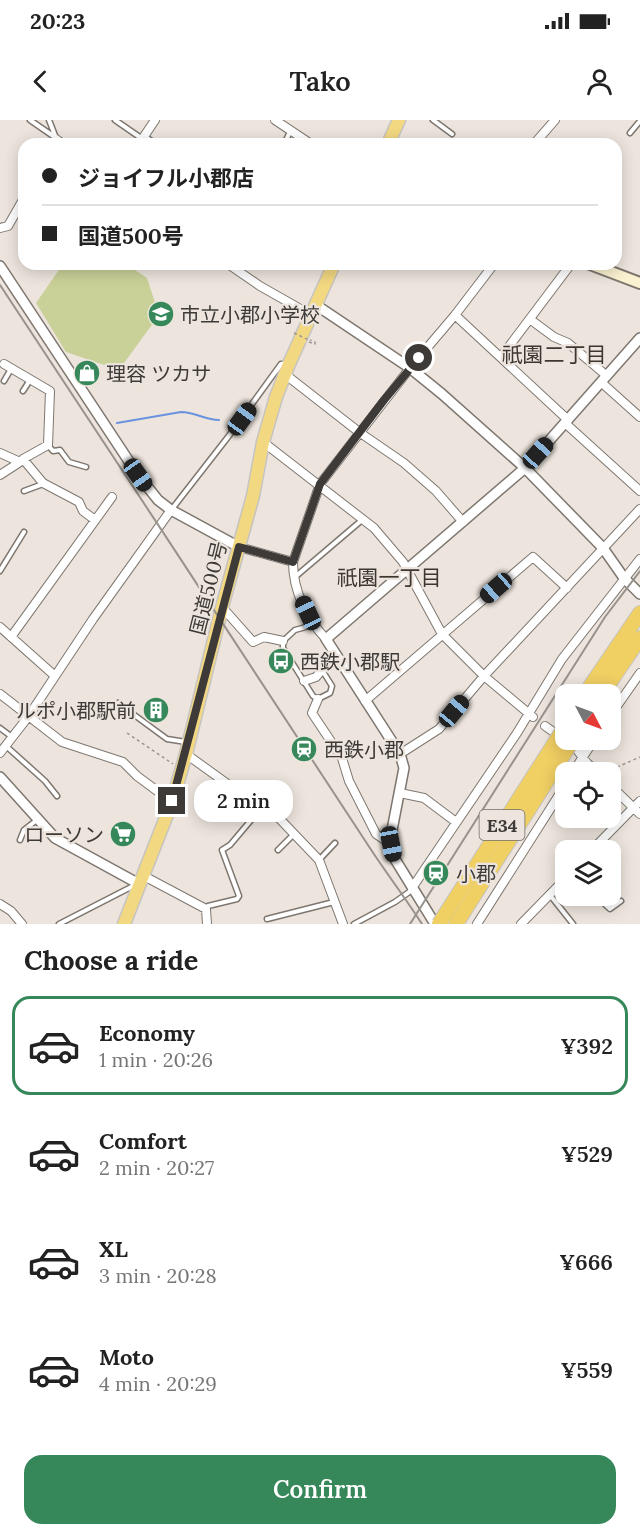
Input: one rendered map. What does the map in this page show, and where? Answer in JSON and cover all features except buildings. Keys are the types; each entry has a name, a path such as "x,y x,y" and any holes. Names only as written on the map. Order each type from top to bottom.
{"highway":[{"path":"391,138 399,120"},
{"name":"国道500号","path":"124,924 172,801 187,749 222,607 253,496 276,397 331,270"},
{"path":"592,684 640,613"},
{"path":"609,684 640,638"},
{"name":"E34","path":"437,924 555,742"},
{"name":"E34","path":"456,924 567,750"}],"main road":[{"path":"606,270 640,283"}],"street":[{"path":"143,138 155,120"},
{"path":"275,120 301,138"},
{"path":"539,138 555,120"},
{"path":"0,228 8,226 18,208"},
{"path":"0,266 149,490 158,500 171,510 239,547 293,562"},
{"path":"237,270 260,286 314,310 410,368 525,468 603,548 624,578 640,594"},
{"path":"437,924 412,889 393,856 391,844 404,768 399,754 326,639 313,625 297,589 293,562 320,484 489,270"},
{"path":"501,357 567,270"},
{"path":"455,315 640,491"},
{"path":"531,320 554,337 568,342 640,417"},
{"path":"326,639 525,468 640,338"},
{"path":"0,475 48,446 50,392 3,364"},
{"path":"288,369 359,432 404,463 428,484 463,522"},
{"path":"264,442 363,518 384,539 408,570 442,634 484,676 531,716"},
{"path":"0,453 21,461 44,483 79,502 83,511 94,520"},
{"path":"11,637 112,497"},
{"path":"399,754 439,729 484,676 640,509"},
{"path":"3,750 171,510"},
{"path":"365,701 533,556 567,588"},
{"path":"412,889 531,716 562,659 640,559"},
{"path":"222,607 253,642 264,637 282,641"},
{"path":"0,627 55,676"},
{"path":"304,681 316,677 322,670"},
{"path":"621,700 640,673"},
{"path":"0,694 62,742 123,762 137,776 172,801"},
{"path":"318,699 312,713 342,758 349,781 376,834 391,844"},
{"path":"545,726 575,747 587,762"},
{"path":"187,749 229,785 276,815 319,860 343,924"},
{"path":"579,762 587,750"},
{"path":"0,777 62,843 206,909 207,924"},
{"path":"400,793 424,798 456,822"},
{"path":"621,795 640,814"},
{"path":"477,924 555,801"},
{"path":"602,840 640,801"},
{"path":"523,923 555,889"},
{"path":"0,904 22,924"}],"lane":[{"path":"30,120 53,138"},
{"path":"49,120 56,138"},
{"path":"116,120 139,138"},
{"path":"434,120 452,134"},
{"path":"630,133 640,121"},
{"path":"288,138 291,132"},
{"path":"171,510 281,364 288,369"},
{"path":"4,381 11,368"},
{"path":"23,391 30,380"},
{"path":"48,446 53,451 60,450 69,462 86,467"},
{"path":"24,491 44,483"},
{"path":"294,578 363,518"},
{"path":"0,571 24,532"},
{"path":"313,625 295,630 282,641 283,648 318,699 330,693 332,686 322,666 333,652"},
{"path":"118,703 167,739 187,749"},
{"path":"0,728 13,738"},
{"path":"3,750 45,781 57,796"},
{"path":"206,909 237,899 239,896 222,850 230,845 263,806"},
{"path":"20,840 24,830 39,818"},
{"path":"278,850 294,834"},
{"path":"319,860 335,843"},
{"path":"59,924 140,879"},
{"path":"354,924 395,902 412,889"},
{"path":"550,894 573,924"},
{"path":"267,919 335,902"}],"path":[{"path":"294,333 309,341"},
{"path":"127,733 176,766"},
{"path":"621,765 640,757"}],"green space":[{"path":"59,270 135,270 147,278 159,315 119,370 66,352 36,303"}],"waterway":[{"path":"117,423 181,412 219,420"}],"railway":[{"path":"0,285 422,924"},
{"path":"410,924 605,617 640,571"}],"place":[{"name":"市立小郡小学校","path":"161,314"},
{"name":"理容 ツカサ","path":"87,373"},
{"name":"西鉄小郡駅","path":"281,661"},
{"name":"ルポ小郡駅前","path":"156,710"},
{"name":"西鉄小郡","path":"304,749"},
{"name":"ローソン","path":"123,834"},
{"name":"小郡","path":"436,873"}],"district":[{"name":"祇園二丁目","path":"554,354"},
{"name":"祇園一丁目","path":"389,577"}],"route":[{"path":"172,801 239,547 293,562 320,484 419,358"}]}
